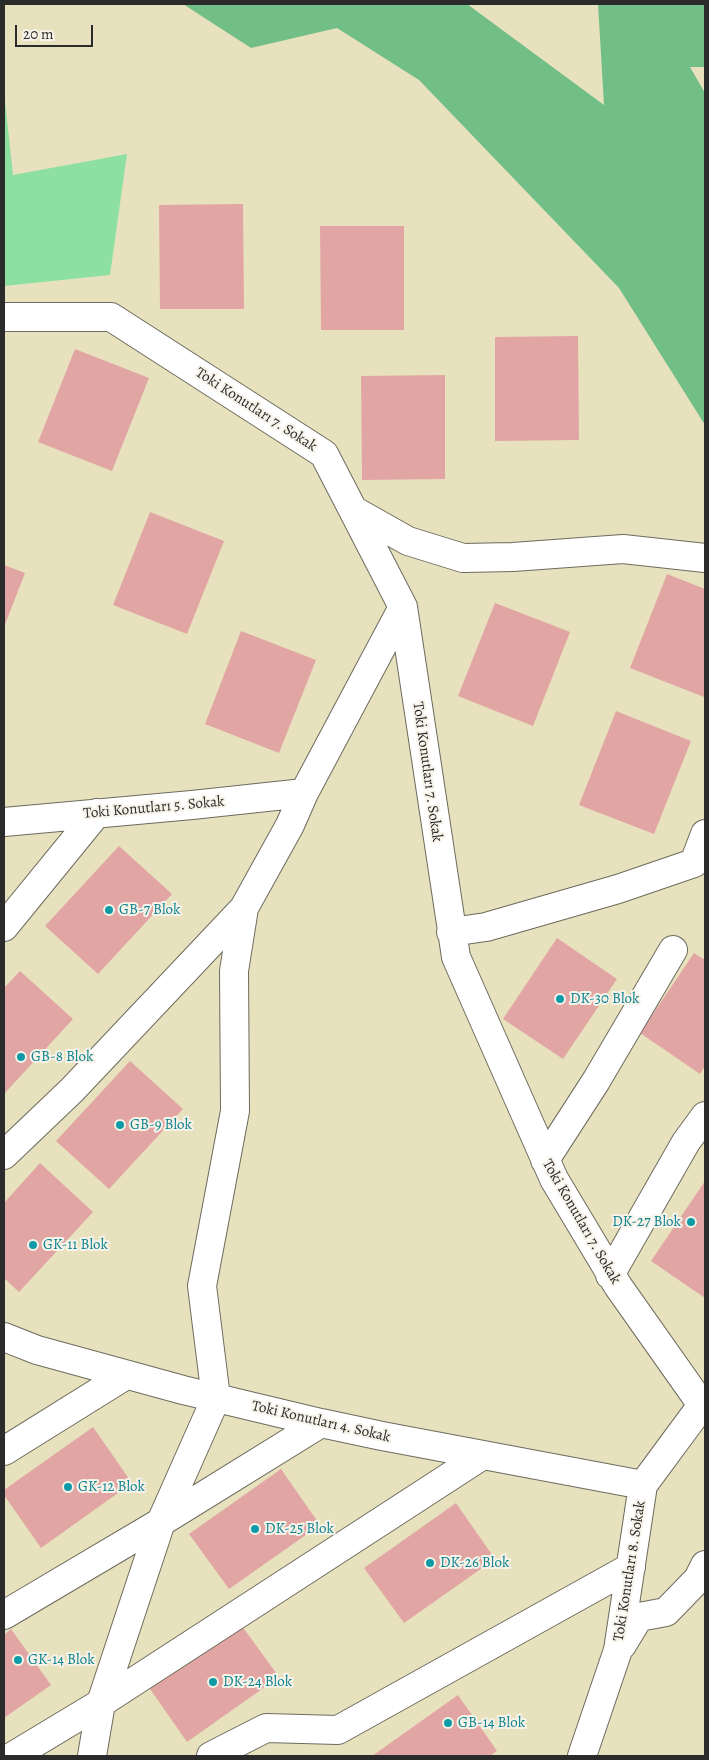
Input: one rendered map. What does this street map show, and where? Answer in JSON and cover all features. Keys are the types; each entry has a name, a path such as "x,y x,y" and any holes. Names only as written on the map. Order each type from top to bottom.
{"street":[{"name":"Toki Konutları 7. Sokak","path":"4,317 111,317 324,454 403,606 456,956 554,1179 610,1275 704,1403"},
{"path":"353,510 408,541 463,558 623,549 705,558"},
{"path":"4,1156 72,1090 244,908 290,824 304,793 403,606"},
{"name":"Toki Konutları 5. Sokak","path":"4,822 304,793"},
{"path":"4,927 97,813"},
{"path":"451,932 486,927 699,868 705,834"},
{"path":"92,1756 101,1703 161,1522 216,1398 202,1286 235,1111 234,971 244,908"},
{"path":"545,1160 596,1081 673,950"},
{"path":"610,1275 686,1142 705,1116"},
{"name":"Toki Konutları 4. Sokak","path":"4,1337 37,1350 216,1398 321,1423 643,1485"},
{"path":"4,1450 126,1374"},
{"name":"Toki Konutları 8. Sokak","path":"582,1756 618,1650 643,1485 704,1403"},
{"path":"4,1614 161,1522 321,1423"},
{"path":"13,1756 101,1703 483,1455"},
{"path":"618,1650 639,1618 666,1612 698,1579 705,1565"},
{"path":"211,1756 266,1728 338,1730 631,1567"}],"green space":[{"path":"183,4 467,4 604,105 598,4 705,4 705,67 690,67 705,93 705,425 619,288 419,80 337,28 251,48"},
{"path":"4,91 13,175 127,154 110,275 4,286"}],"building":[{"path":"243,204 244,309 160,309 159,205"},
{"path":"320,226 404,226 404,330 321,330"},
{"path":"578,336 579,440 495,441 495,337"},
{"path":"75,349 149,378 112,471 38,442"},
{"path":"445,375 445,479 362,480 361,376"},
{"path":"150,512 224,541 187,634 113,605"},
{"path":"4,565 25,573 4,627"},
{"path":"667,574 705,589 704,697 630,668"},
{"path":"495,603 570,632 533,726 458,696"},
{"path":"241,631 316,660 279,753 205,724"},
{"path":"616,711 691,741 654,834 579,805"},
{"name":"GB-7 Blok","path":"119,846 172,894 98,974 45,926"},
{"name":"DK-30 Blok","path":"557,938 617,979 563,1059 503,1019"},
{"path":"694,953 705,960 705,1066 700,1074 640,1033"},
{"name":"GB-8 Blok","path":"20,971 73,1019 4,1094 4,988"},
{"name":"GB-9 Blok","path":"130,1061 183,1109 109,1189 56,1141"},
{"name":"GK-11 Blok","path":"40,1163 93,1212 19,1292 4,1278 4,1203"},
{"name":"DK-27 Blok","path":"705,1181 705,1298 651,1261"},
{"name":"GK-12 Blok","path":"93,1427 132,1483 41,1548 4,1495 4,1490"},
{"name":"DK-25 Blok","path":"281,1469 320,1525 229,1589 189,1534"},
{"name":"DK-26 Blok","path":"456,1503 495,1559 404,1623 364,1568"},
{"name":"DK-24 Blok","path":"239,1622 279,1677 187,1742 148,1686"},
{"name":"GK-14 Blok","path":"11,1629 51,1685 4,1718 4,1635"},
{"name":"GB-14 Blok","path":"458,1695 497,1751 490,1756 372,1756"}],"place":[{"name":"GB-7 Blok","path":"109,910"},
{"name":"DK-30 Blok","path":"560,999"},
{"name":"GB-8 Blok","path":"21,1057"},
{"name":"GB-9 Blok","path":"120,1125"},
{"name":"DK-27 Blok","path":"691,1222"},
{"name":"GK-11 Blok","path":"33,1245"},
{"name":"GK-12 Blok","path":"68,1487"},
{"name":"DK-25 Blok","path":"255,1529"},
{"name":"DK-26 Blok","path":"430,1563"},
{"name":"GK-14 Blok","path":"18,1660"},
{"name":"DK-24 Blok","path":"213,1682"},
{"name":"GB-14 Blok","path":"448,1723"}]}
